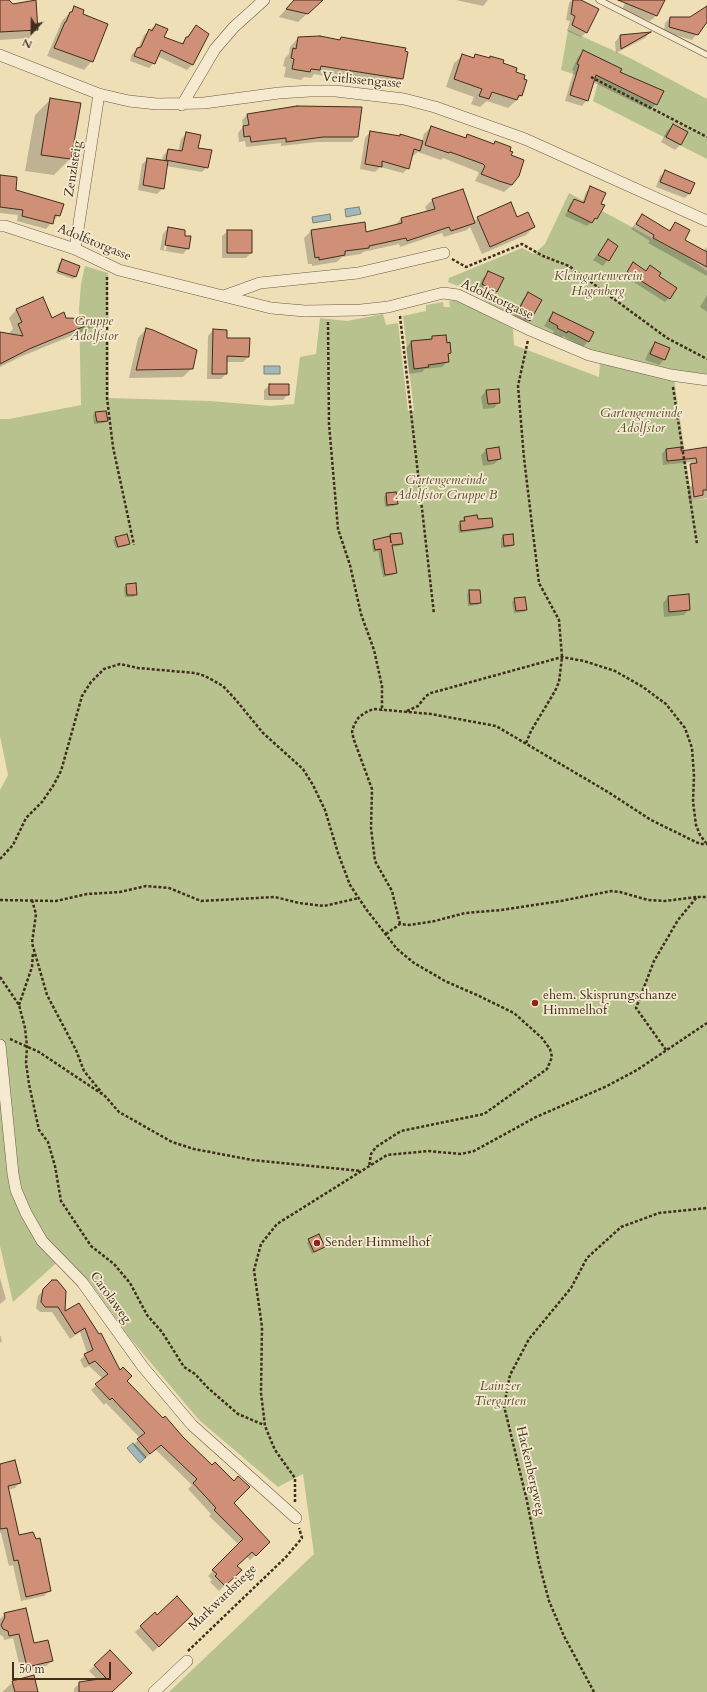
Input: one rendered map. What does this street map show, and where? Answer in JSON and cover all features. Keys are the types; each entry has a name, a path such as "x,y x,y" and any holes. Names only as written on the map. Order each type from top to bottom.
{"street":[{"path":"182,105 201,70 221,40 264,0"},
{"name":"Veitlissengasse","path":"0,56 99,94 143,103 182,105 279,92 310,91 336,91 404,99 436,107 525,139 707,221"},
{"name":"Zenzlsteig","path":"75,249 99,94"},
{"name":"Adolfstorgasse","path":"0,226 75,249 119,270 271,308 305,311 361,310 397,304 443,293 450,293 469,299 530,330 589,355 671,374 707,380"},
{"path":"224,296 260,283 358,273 444,253"},
{"name":"Carolaweg","path":"2,1041 15,1185 26,1213 42,1241 82,1282 143,1367 192,1425 296,1518"},
{"path":"154,1692 185,1658"}],"lane":[{"path":"599,0 707,55"}],"path":[{"path":"591,77 707,137"},
{"path":"444,253 466,267 522,244 542,256 569,266 667,338 707,359"},
{"path":"107,272 107,398 113,447 134,544"},
{"path":"397,304 401,323 434,614"},
{"path":"328,311 330,424 338,530 350,565 361,614 374,650 382,686 382,711"},
{"path":"526,743 531,731 542,716 547,703 559,682 562,656 559,620 539,583 524,458 518,386 530,330"},
{"path":"673,386 697,544"},
{"path":"407,711 418,706 431,692 562,656 615,671 632,680 666,704 681,722 692,748 694,776 693,802 696,825 700,835 707,843"},
{"path":"0,859 13,845 26,818 42,802 53,786 61,771 82,696 91,682 104,669 120,664 138,668 195,673 205,676 223,686 263,733 303,769 326,810 338,853 350,884 397,949 414,963 445,981 514,1013 542,1038 550,1049 552,1057 547,1069 484,1114 401,1131 376,1147 371,1154 369,1167"},
{"path":"400,924 392,891 375,861 371,828 372,789 352,732 356,721 368,711 374,709 382,711 407,711 496,726 608,792 651,820 700,844 707,843"},
{"path":"0,900 56,901 87,894 120,892 146,886 169,888 201,902 275,897 299,903 324,906 359,898"},
{"path":"386,934 400,924 409,925 422,923 465,913 538,904 611,891 648,900 665,901 697,897 707,898"},
{"path":"666,1050 636,1008 654,961 678,920 697,897"},
{"path":"32,900 36,914 32,943 33,950 47,995 76,1050 81,1066 119,1112 172,1142 194,1149 252,1160 362,1171"},
{"path":"19,1006 32,967 33,950"},
{"path":"0,977 19,1006 25,1028 27,1046 26,1063 29,1084 39,1130 48,1142 55,1166 61,1201 91,1246 114,1264 130,1283 147,1315 162,1332 184,1367 195,1374 208,1388 238,1414 265,1426"},
{"path":"296,1518 294,1491 295,1478 275,1450 265,1426 261,1392 262,1327 254,1270 261,1244 277,1224 387,1155 428,1151 461,1154 474,1150 536,1117 607,1086 637,1070 707,1023"},
{"path":"2,1041 27,1046 39,1052 105,1096"},
{"name":"Hackenbergweg","path":"594,1692 564,1636 549,1601 504,1406 510,1375 529,1339 571,1288 587,1258 621,1227 659,1213 707,1208"},
{"name":"Markwardstiege","path":"185,1658 286,1557 302,1538 296,1518"}],"green space":[{"path":"568,30 630,58 707,99 707,159 593,101 598,82 561,70"},
{"name":"Kleingartenverein Hagenberg","path":"569,193 687,257 707,271 707,376 667,370 589,351 529,324 485,301 478,294 448,282 449,278 522,248 534,254 545,244"},
{"path":"85,266 108,273 109,398 210,401 270,406 294,404 300,357 316,354 320,318 347,321 383,314 386,325 398,323 408,411 414,411 403,316 426,311 426,305 443,302 444,307 450,307 449,301 454,300 480,311 513,329 514,345 599,377 600,362 674,379 692,500 707,499 707,1692 169,1692 314,1554 303,1474 278,1487 199,1420 130,1338 90,1282 63,1257 13,1302 0,1246 0,790 8,775 0,736 0,419 9,419 81,405 79,308 81,284"}],"water":[{"path":"359,207 361,214 346,217 345,209"},
{"path":"330,214 331,220 313,223 312,217"},
{"path":"264,366 280,366 280,374 264,374"},
{"path":"133,1443 146,1457 140,1463 127,1448"}],"building":[{"path":"0,0 9,0 13,4 36,0 38,30 0,32"},
{"path":"294,0 323,0 308,14 286,9"},
{"path":"573,0 581,0 599,9 587,33 572,25 575,16 571,14"},
{"path":"618,0 665,0 657,16"},
{"path":"74,6 84,10 83,14 108,24 93,62 54,48 65,22"},
{"path":"707,6 707,22 698,35 669,27 670,17 690,17"},
{"path":"156,24 168,29 164,37 183,44 186,37 188,37 196,25 209,34 193,65 161,50 155,64 134,56 137,48 141,47 149,29 152,31"},
{"path":"651,32 621,49 620,35"},
{"path":"320,36 340,40 341,37 406,48 405,51 408,52 403,79 321,66 320,70 311,69 310,72 292,69 294,59 291,58 293,48 296,49 298,37"},
{"path":"583,50 622,69 620,72 664,91 657,105 596,75 588,101 570,95 579,65 577,64"},
{"path":"462,54 474,58 475,54 490,58 490,56 504,60 503,63 517,68 516,72 525,75 524,79 527,80 522,96 519,95 517,100 492,92 489,99 479,96 482,89 454,79"},
{"path":"50,98 81,103 71,159 41,155"},
{"path":"297,106 362,107 358,137 323,137 286,142 286,138 251,142 250,136 244,137 243,126 249,125 247,114"},
{"path":"673,124 688,132 681,145 666,137"},
{"path":"431,126 466,138 467,134 494,144 495,141 511,147 510,151 513,152 511,155 524,160 519,176 512,185 499,181 481,174 485,166 483,164 425,145"},
{"path":"370,131 400,136 400,134 423,141 420,151 414,149 409,169 382,161 382,167 365,164"},
{"path":"186,132 201,135 198,148 212,150 208,168 166,160 168,149 182,151"},
{"path":"147,158 168,161 164,189 143,185"},
{"path":"665,170 695,183 690,194 660,182"},
{"path":"0,175 17,177 16,190 64,204 60,216 55,215 53,224 22,216 23,210 0,207"},
{"path":"590,186 606,193 601,204 605,205 597,219 595,218 592,223 568,211 574,199 584,203"},
{"path":"463,189 475,223 451,231 449,227 407,241 406,238 369,246 369,248 345,251 345,255 319,260 319,257 315,258 311,230 365,222 366,232 402,223 401,218 435,209 432,199"},
{"path":"511,202 517,217 528,212 535,227 490,247 477,217"},
{"path":"642,214 670,231 675,222 690,230 685,240 707,252 707,267 653,238 654,235 636,224"},
{"path":"168,227 185,230 185,236 191,236 189,249 165,245"},
{"path":"227,230 252,230 252,253 227,253"},
{"path":"608,239 618,246 609,261 598,255"},
{"path":"62,259 80,266 76,277 58,271"},
{"path":"633,262 646,271 650,265 661,273 659,276 677,288 670,299 627,272"},
{"path":"488,271 504,278 497,292 482,284"},
{"path":"528,292 542,300 530,321 517,313"},
{"path":"43,297 52,318 64,312 66,318 102,319 29,349 0,364 0,332 23,336 18,324 22,322 16,309"},
{"path":"553,312 594,332 589,342 568,331 567,333 557,328 558,326 549,321"},
{"path":"146,328 197,350 193,369 136,370"},
{"path":"213,329 227,330 227,338 250,338 249,357 227,356 227,374 212,374"},
{"path":"446,335 447,343 450,342 451,353 448,354 449,362 414,369 411,341 432,339 432,336"},
{"path":"655,342 670,348 665,360 650,354"},
{"path":"269,384 289,384 289,395 269,395"},
{"path":"499,389 500,403 488,404 486,390"},
{"path":"106,411 108,421 97,422 95,412"},
{"path":"499,447 501,459 488,461 486,449"},
{"path":"681,447 681,451 707,447 707,490 703,490 703,495 694,497 690,464 697,463 696,458 667,461 666,449"},
{"path":"396,492 398,504 387,505 386,493"},
{"path":"477,515 478,519 492,518 493,527 461,531 460,521 465,521 464,517"},
{"path":"401,533 403,544 392,545 397,573 385,575 381,549 375,550 373,540 390,536 391,543 390,534"},
{"path":"127,534 130,544 118,547 115,537"},
{"path":"513,534 514,545 504,546 503,535"},
{"path":"136,583 137,595 127,595 126,584"},
{"path":"469,590 480,590 481,603 470,604"},
{"path":"689,594 690,610 669,612 668,596"},
{"path":"525,597 527,610 516,611 514,598"},
{"name":"Sender Himmelhof","path":"319,1234 325,1247 314,1252 308,1239"},
{"path":"52,1280 57,1280 66,1291 65,1311 79,1303 99,1334 101,1333 120,1370 123,1367 132,1376 127,1381 163,1418 165,1416 183,1437 212,1465 215,1462 234,1481 238,1476 250,1487 234,1503 270,1542 256,1556 252,1552 237,1566 242,1570 225,1586 215,1576 217,1574 212,1570 243,1539 214,1510 216,1508 193,1483 197,1479 161,1445 150,1454 137,1439 145,1433 112,1398 110,1400 95,1384 108,1374 95,1361 89,1364 84,1354 93,1350 85,1328 75,1334 58,1307 45,1307 41,1302 43,1289"},
{"path":"15,1460 21,1483 8,1486 19,1535 33,1532 36,1539 40,1538 51,1591 26,1597 18,1560 14,1561 7,1528 0,1529 0,1464"},
{"path":"177,1596 193,1614 159,1647 140,1626 155,1612 157,1615"},
{"path":"26,1608 34,1643 48,1640 53,1661 27,1667 19,1634 9,1636 8,1631 3,1629 1,1625 5,1617 4,1613"},
{"path":"110,1650 132,1673 112,1692 79,1692 79,1682 106,1678 94,1665"},
{"path":"34,1675 38,1692 15,1692 12,1681"}],"place":[{"name":"ehem. Skisprungschanze Himmelhof","path":"535,1003"},
{"name":"Sender Himmelhof","path":"317,1243"}],"park label":[{"name":"Gruppe Adolfstor","path":"94,330"},
{"name":"Gartengemeinde Adolfstor","path":"641,422"},
{"name":"Gartengemeinde Adolfstor Gruppe B","path":"446,488"},
{"name":"Lainzer Tiergarten","path":"500,1394"}]}
